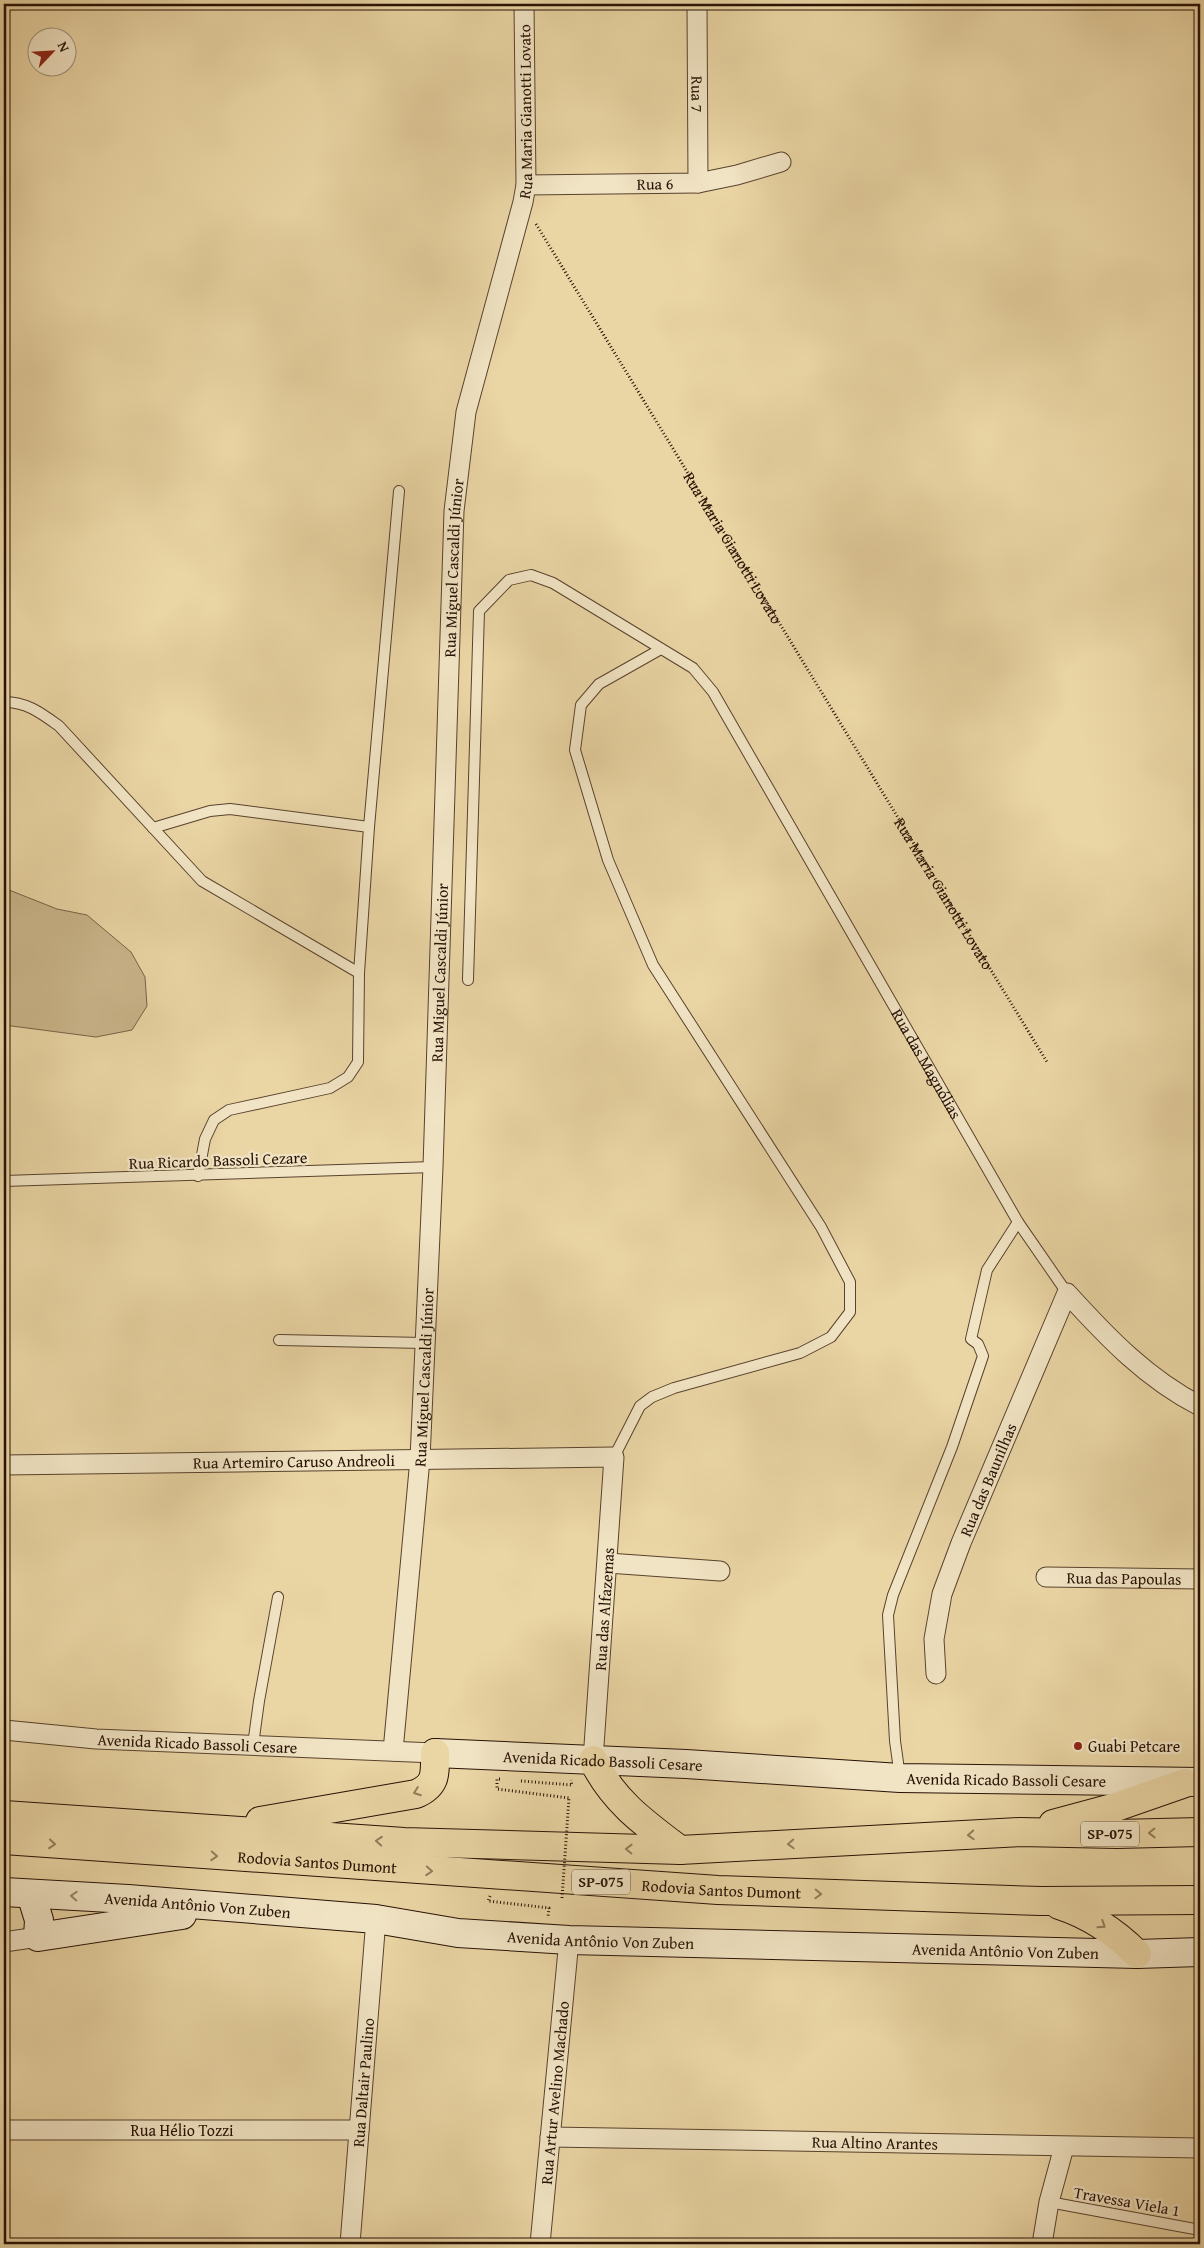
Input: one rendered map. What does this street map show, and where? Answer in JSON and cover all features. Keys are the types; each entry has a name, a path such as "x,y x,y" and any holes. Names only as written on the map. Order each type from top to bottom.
{"highway":[{"path":"219,1830 416,1794 426,1789 433,1780 435,1752"},
{"path":"593,1760 612,1793 641,1820 680,1850"},
{"path":"1020,1832 1116,1807 1193,1782"},
{"name":"Rodovia Santos Dumont","path":"4,1815 404,1842 680,1850 1020,1832 1116,1834 1200,1832"},
{"name":"Rodovia Santos Dumont","path":"4,1840 718,1890 1041,1901 1200,1900"},
{"path":"1041,1901 1058,1904 1090,1918 1122,1939 1137,1954"}],"street":[{"name":"Rua Maria Gianotti Lovato","path":"524,4 524,194"},
{"name":"Rua 7","path":"697,4 698,183"},
{"name":"Rua 6","path":"524,194 698,183 737,175 781,162"},
{"name":"Rua Miguel Cascaldi Júnior","path":"393,1751 420,1459 433,1167 454,510 466,412 524,194"},
{"name":"Rua das Magnólias","path":"1067,1293 1137,1365 1178,1395 1200,1406"},
{"name":"Rua das Baunilhas","path":"936,1674 934,1639 942,1594 961,1543 1067,1293"},
{"name":"Rua Artemiro Caruso Andreoli","path":"4,1465 614,1457"},
{"name":"Rua das Alfazemas","path":"593,1760 614,1457"},
{"path":"608,1563 720,1572"},
{"name":"Rua das Papoulas","path":"1046,1578 1200,1579"},
{"name":"Avenida Ricado Bassoli Cesare","path":"4,1730 96,1739 435,1752 900,1778 1193,1782"},
{"name":"Avenida Antônio Von Zuben","path":"4,1892 376,1919 458,1934 557,1939 1137,1954 1200,1952"},
{"path":"30,1894 40,1920 38,1937"},
{"path":"4,1942 228,1908"},
{"name":"Rua Daltair Paulino","path":"350,2244 376,1919"},
{"name":"Rua Artur Avelino Machado","path":"540,2244 550,2137 557,1939"},
{"name":"Rua Hélio Tozzi","path":"4,2130 359,2130"},
{"name":"Rua Altino Arantes","path":"550,2137 1200,2148"},
{"path":"1042,2244 1049,2202 1064,2147"}],"lane":[{"path":"198,1176 205,1139 214,1120 229,1110 330,1088 348,1076 358,1062 359,973 369,827 399,491"},
{"name":"Rua das Magnólias","path":"468,980 479,611 509,580 531,575 553,583 693,668 703,679 723,710 1018,1222 1067,1293"},
{"path":"614,1457 640,1406 652,1397 674,1388 800,1353 831,1337 850,1312 850,1282 821,1227 653,965 608,860 575,750 580,705 599,684 661,649"},
{"path":"4,702 18,702 38,711 58,726 202,881 359,973"},
{"path":"153,828 210,811 230,810 369,827"},
{"name":"Rua Ricardo Bassoli Cezare","path":"4,1181 433,1167"},
{"path":"900,1778 895,1741 888,1615 892,1595 954,1440 983,1356 978,1344 971,1339 987,1270 1018,1222"},
{"path":"279,1340 424,1343"},
{"path":"253,1745 278,1597"},
{"name":"Travessa Viela 1","path":"1049,2202 1200,2230"}],"path":[{"name":"Rua Maria Gianotti Lovato","path":"524,194 1047,1062"},
{"path":"516,1781 572,1785 566,1760"},
{"path":"507,1780 497,1779 497,1789 569,1798 562,1898 553,1898"},
{"path":"500,1895 490,1894 488,1902 549,1908 557,1939"}],"shaded area":[{"path":"4,888 57,909 87,915 131,952 145,977 147,1006 132,1030 96,1037 4,1025"}],"place":[{"name":"Guabi Petcare","path":"1078,1746"}]}
